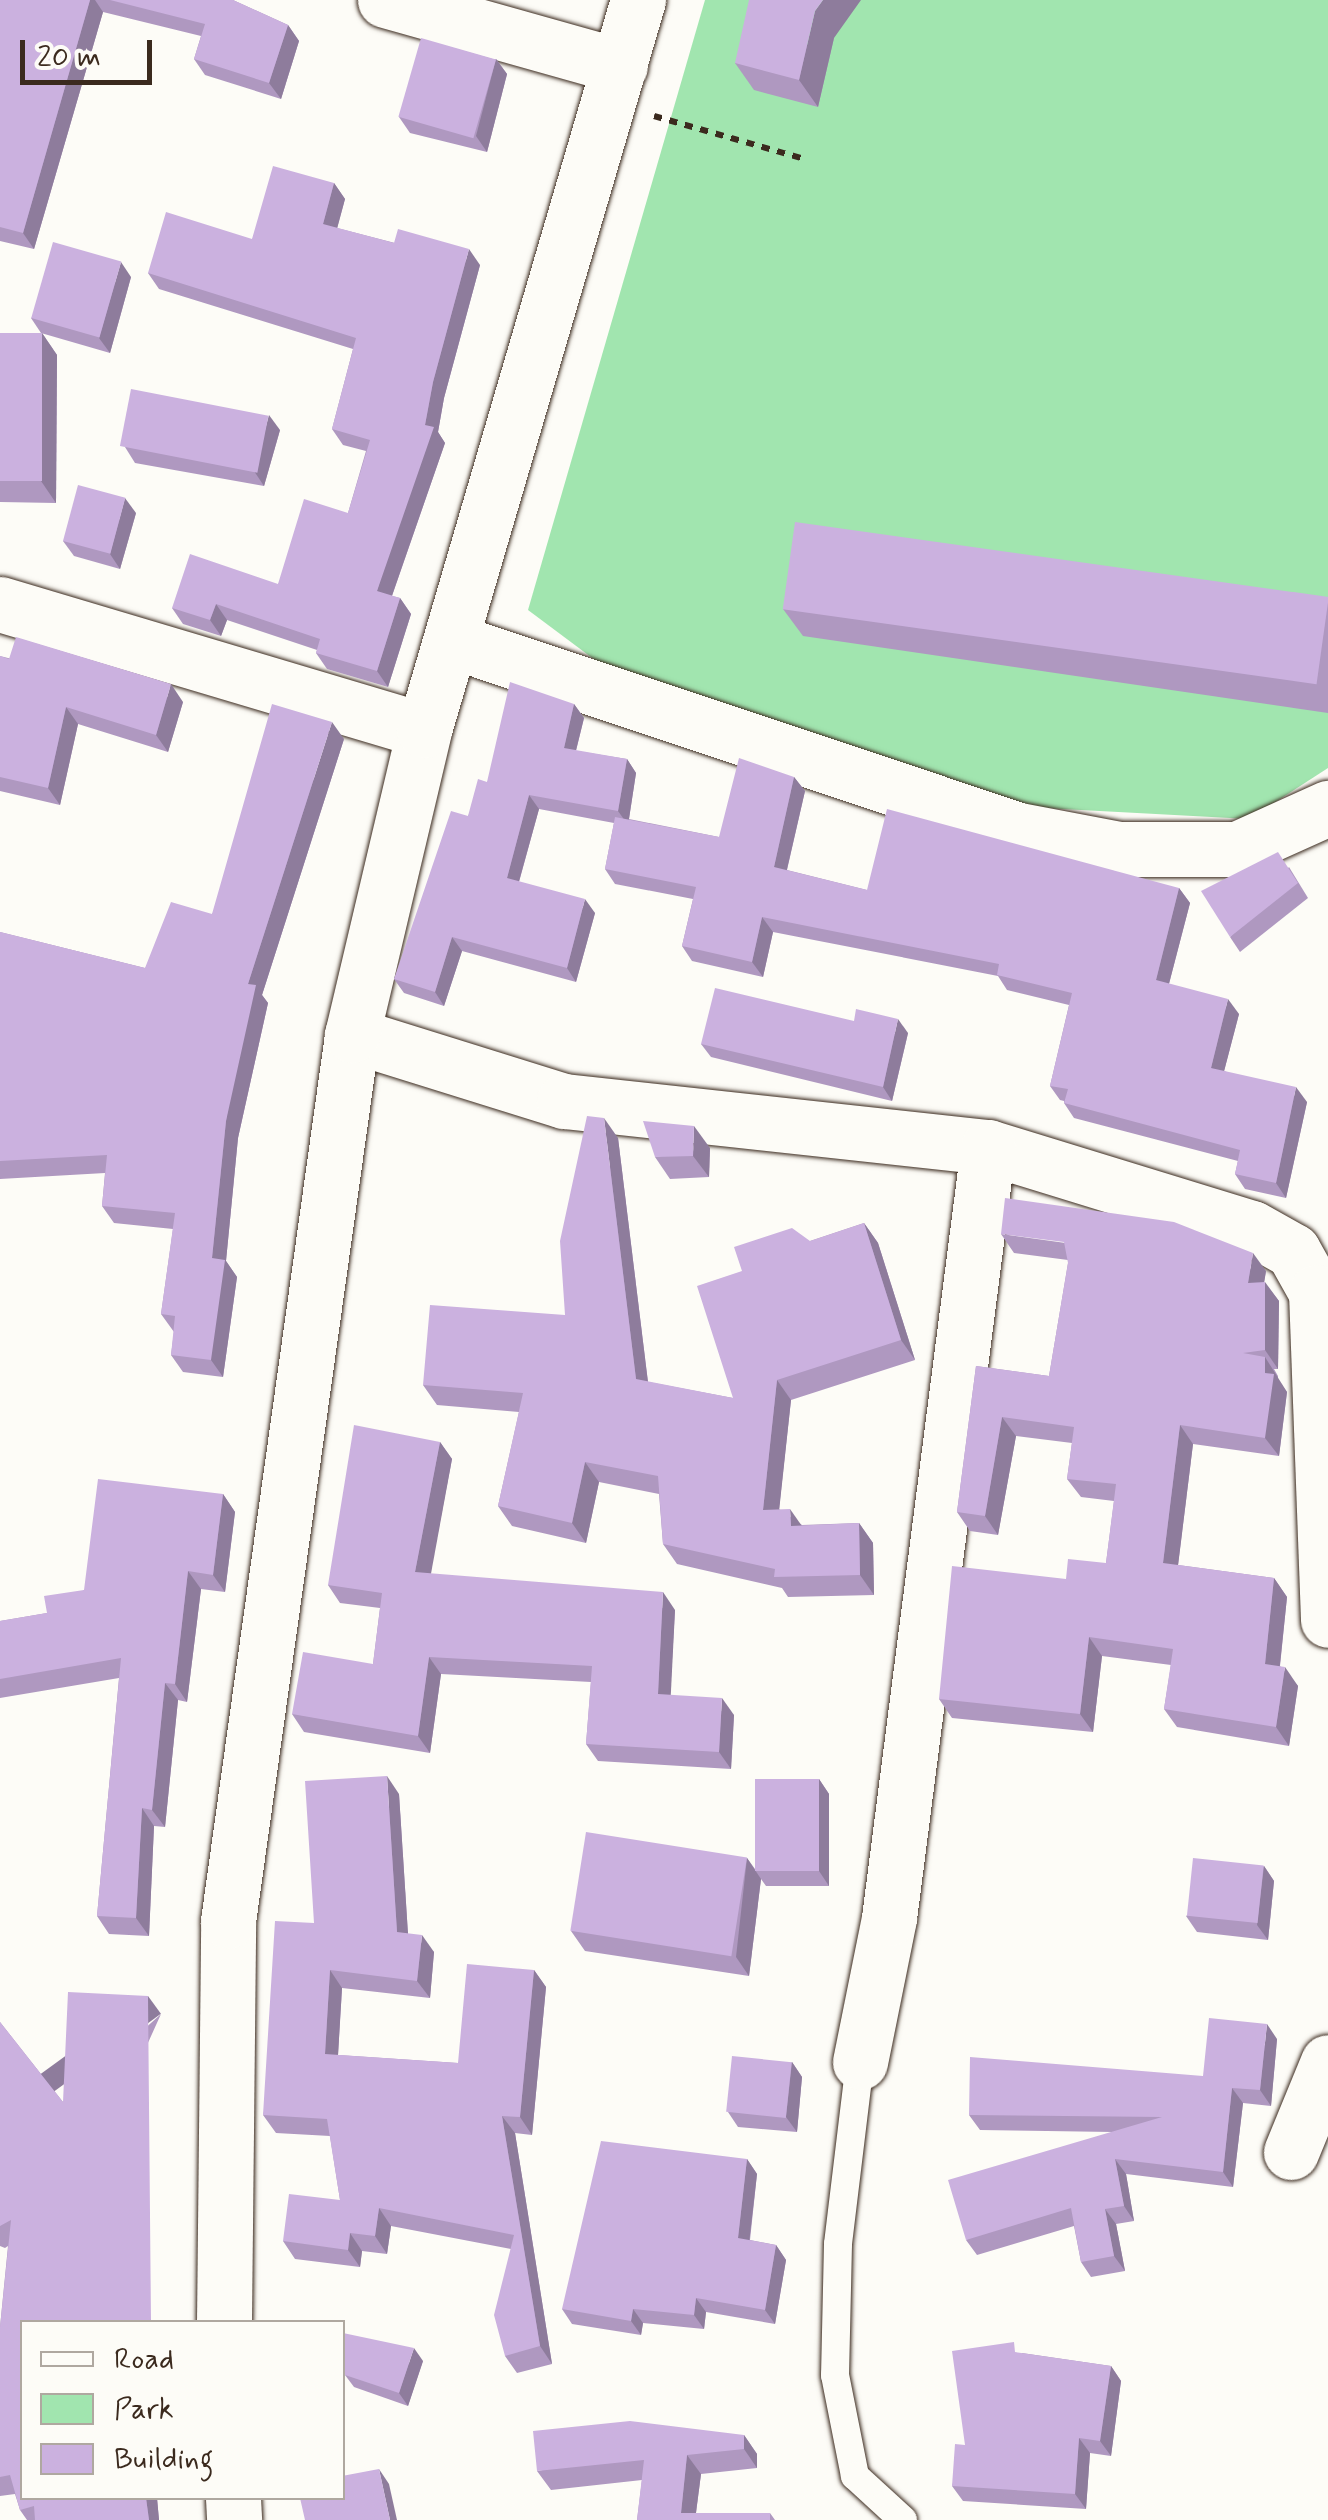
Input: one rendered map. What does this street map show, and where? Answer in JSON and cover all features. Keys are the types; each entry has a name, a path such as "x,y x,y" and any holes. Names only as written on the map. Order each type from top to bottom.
{"street":[{"path":"385,0 615,84"},
{"path":"224,2320 228,1922 352,1035 424,730 638,0"},
{"path":"0,604 424,730"},
{"path":"453,641 1019,830 1119,850 1237,849 1328,808"},
{"path":"352,1035 564,1101 988,1147 1252,1228 1293,1251 1316,1292 1328,1620"},
{"path":"860,2062 889,1918 988,1147"},
{"path":"1291,2152 1328,2062"}],"lane":[{"path":"860,2062 838,2244 835,2375 855,2476 903,2520"}],"path":[{"path":"615,84 805,159"}],"green space":[{"path":"705,0 1328,0 1328,768 1249,819 1025,807 607,669 528,610"}],"building":[{"path":"0,0 90,0 23,233 0,227"},
{"path":"110,0 233,0 288,25 269,83 194,59 205,24"},
{"path":"749,0 823,0 815,11 799,80 735,63"},
{"path":"421,38 496,59 473,138 398,117"},
{"path":"273,166 334,183 323,224 394,243 398,229 469,249 433,382 425,425 434,427 377,591 400,598 377,671 316,653 320,639 216,604 210,620 172,608 190,554 278,584 304,499 348,513 370,440 332,429 356,338 148,273 166,212 252,239"},
{"path":"53,242 121,262 99,338 31,318"},
{"path":"0,333 42,333 42,481 0,481"},
{"path":"131,389 268,416 257,473 120,446"},
{"path":"78,485 125,498 110,554 63,541"},
{"path":"795,522 1328,597 1317,684 783,609"},
{"path":"16,637 171,684 156,735 66,707 48,788 0,777 0,656 9,659"},
{"path":"510,682 574,704 564,748 627,759 618,811 529,795 507,878 585,899 567,968 452,937 435,992 394,979 451,811 468,816 478,779 487,782"},
{"path":"272,704 332,722 248,984 256,985 226,1121 212,1258 225,1260 211,1360 171,1355 175,1316 161,1314 175,1213 102,1206 107,1155 0,1161 0,932 145,968 171,902 212,914"},
{"path":"739,758 794,777 774,867 867,890 887,809 1179,888 1156,980 1228,999 1211,1068 1296,1087 1276,1183 1235,1174 1240,1150 1064,1103 1068,1089 1050,1086 1072,993 997,975 999,964 762,917 752,962 682,946 696,887 605,869 615,817 719,837"},
{"path":"1278,852 1298,883 1230,937 1201,891"},
{"path":"715,988 854,1021 856,1009 898,1019 883,1087 701,1044"},
{"path":"587,1116 604,1118 636,1379 733,1398 697,1286 742,1271 734,1247 792,1228 810,1241 864,1223 901,1340 777,1380 763,1510 790,1509 791,1526 859,1523 860,1575 774,1577 775,1569 663,1544 658,1476 585,1462 572,1523 498,1506 523,1393 423,1385 430,1305 565,1315 560,1241"},
{"path":"643,1121 694,1126 693,1156 655,1157"},
{"path":"1005,1198 1174,1222 1253,1253 1248,1283 1265,1282 1265,1350 1243,1353 1265,1357 1265,1373 1274,1374 1265,1438 1180,1425 1163,1563 1274,1578 1265,1664 1285,1667 1276,1727 1164,1709 1173,1649 1089,1637 1080,1714 939,1699 952,1566 1066,1579 1068,1559 1106,1563 1116,1484 1067,1479 1074,1427 1002,1417 985,1516 957,1512 976,1366 1049,1376 1068,1263 1064,1242 1001,1234"},
{"path":"354,1425 440,1442 415,1572 663,1592 658,1694 722,1698 719,1752 586,1744 592,1666 429,1657 418,1736 292,1714 303,1652 373,1664 382,1593 328,1585"},
{"path":"98,1479 223,1494 213,1575 188,1571 175,1684 165,1683 152,1810 142,1808 136,1918 97,1916 121,1658 0,1679 0,1621 47,1613 44,1596 84,1590"},
{"path":"387,1776 397,1932 422,1935 417,1981 330,1970 325,2054 458,2063 467,1964 534,1970 520,2117 502,2116 540,2346 505,2356 494,2315 514,2235 379,2208 375,2236 350,2233 348,2250 283,2241 289,2194 340,2200 327,2119 263,2115 275,1921 314,1923 305,1781"},
{"path":"755,1779 819,1779 819,1871 755,1871"},
{"path":"586,1832 747,1857 731,1956 570,1931"},
{"path":"1193,1858 1264,1865 1258,1923 1187,1916"},
{"path":"68,1992 148,1996 151,2320 20,2320 20,2500 146,2500 149,2520 35,2520 34,2506 20,2510 10,2475 0,2477 0,2327 11,2220 0,2226 0,2022 63,2102"},
{"path":"1209,2018 1267,2024 1260,2090 1232,2088 1223,2172 1115,2159 1124,2206 1105,2209 1114,2256 1081,2262 1071,2208 966,2240 948,2180 1162,2117 969,2115 970,2057 1203,2076"},
{"path":"732,2056 792,2062 786,2118 726,2112"},
{"path":"601,2141 747,2159 738,2238 776,2245 765,2310 696,2298 694,2315 633,2309 631,2321 562,2309"},
{"path":"345,2333 414,2348 399,2393 345,2375"},
{"path":"1014,2342 1015,2352 1111,2366 1100,2441 1079,2438 1075,2494 952,2486 955,2444 965,2445 952,2351"},
{"path":"630,2421 744,2435 744,2449 687,2455 681,2513 770,2513 770,2520 637,2520 644,2460 537,2471 533,2431"},
{"path":"379,2469 390,2520 305,2520 300,2500 345,2500 345,2475"}]}
